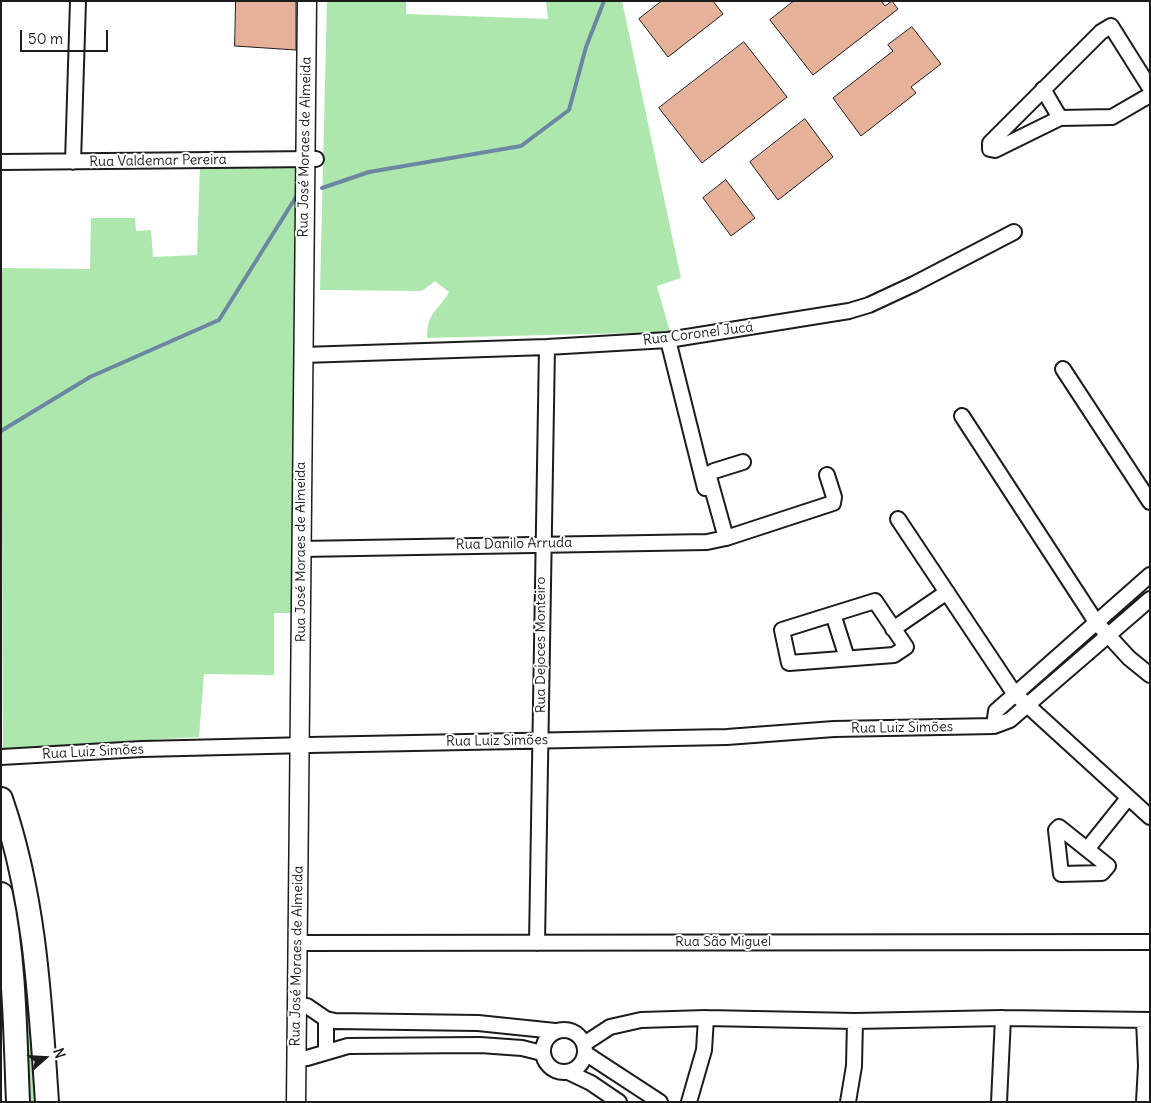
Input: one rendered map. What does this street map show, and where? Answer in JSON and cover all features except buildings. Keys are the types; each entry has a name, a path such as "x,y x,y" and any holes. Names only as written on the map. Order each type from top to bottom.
{"highway":[{"path":"1,799 27,894 39,977 47,1102"},
{"path":"1,894 7,920 12,980 18,1102"}],"street":[{"path":"73,162 78,1"},
{"name":"Rua José Moraes de Almeida","path":"307,1 311,60 302,943 302,1059 307,1102"},
{"name":"Rua José Moraes de Almeida","path":"311,60 317,1"},
{"path":"1150,88 1110,26 1101,32 990,143 990,149 995,150 1060,118 1112,117 1150,95"},
{"path":"1043,89 1060,118"},
{"name":"Rua Valdemar Pereira","path":"1,162 310,159"},
{"name":"Rua Coronel Jucá","path":"308,355 547,348 668,340 857,310 914,284 1014,232"},
{"path":"668,340 722,539"},
{"name":"Rua Dejoces Monteiro","path":"537,943 542,543 547,348"},
{"path":"1063,369 1150,502"},
{"path":"962,416 1096,622 1129,658 1150,675"},
{"path":"722,539 709,477 714,471 743,462"},
{"name":"Rua Danilo Arruda","path":"306,549 722,539 834,504 834,497 827,475"},
{"path":"898,519 1014,693 1150,817"},
{"path":"1150,576 1014,693 996,711 994,726 1010,720 1150,599"},
{"path":"893,629 947,592"},
{"path":"875,601 893,629 906,647 894,655 789,662 782,630 875,601"},
{"path":"833,614 847,658"},
{"name":"Rua Luiz Simões","path":"1,757 132,750 305,745 726,738 834,729 994,726"},
{"path":"1088,848 1128,798"},
{"name":"Rua São Miguel","path":"302,943 1150,942"},
{"name":"Rua José Moraes de Almeida","path":"296,1102 308,1006 302,943"},
{"path":"308,1006 326,1019 347,1022 478,1023 572,1031 579,1036 584,1049 582,1062 568,1072"},
{"path":"689,1102 704,1050 706,1018"},
{"path":"584,1049 610,1027 629,1022 706,1018 855,1021 1003,1018 1147,1020 1144,1102"},
{"path":"999,1102 1003,1018"},
{"path":"326,1019 326,1051"},
{"path":"402,1021 402,1045"},
{"path":"848,1102 854,1066 855,1021"},
{"path":"455,1023 455,1045"},
{"path":"555,1031 548,1036 543,1044 542,1053 545,1062 559,1072 568,1072 591,1083 619,1102"},
{"path":"302,1059 348,1046 455,1045 522,1048 542,1053"},
{"path":"584,1049 660,1102"}],"green space":[{"path":"327,1 406,1 406,14 548,19 546,1 622,1 681,278 657,286 670,332 427,338 427,329 431,317 449,292 435,281 422,291 320,290"},
{"path":"303,161 295,613 274,613 274,675 204,674 199,737 3,749 1,268 90,269 91,218 135,218 136,231 151,230 153,257 197,255 200,163"},
{"path":"39,977 47,1102 18,1102 12,980"}],"waterway":[{"path":"322,188 369,172 521,146 569,110 586,47 604,1"},
{"path":"1,431 90,377 219,320 299,195"}]}
